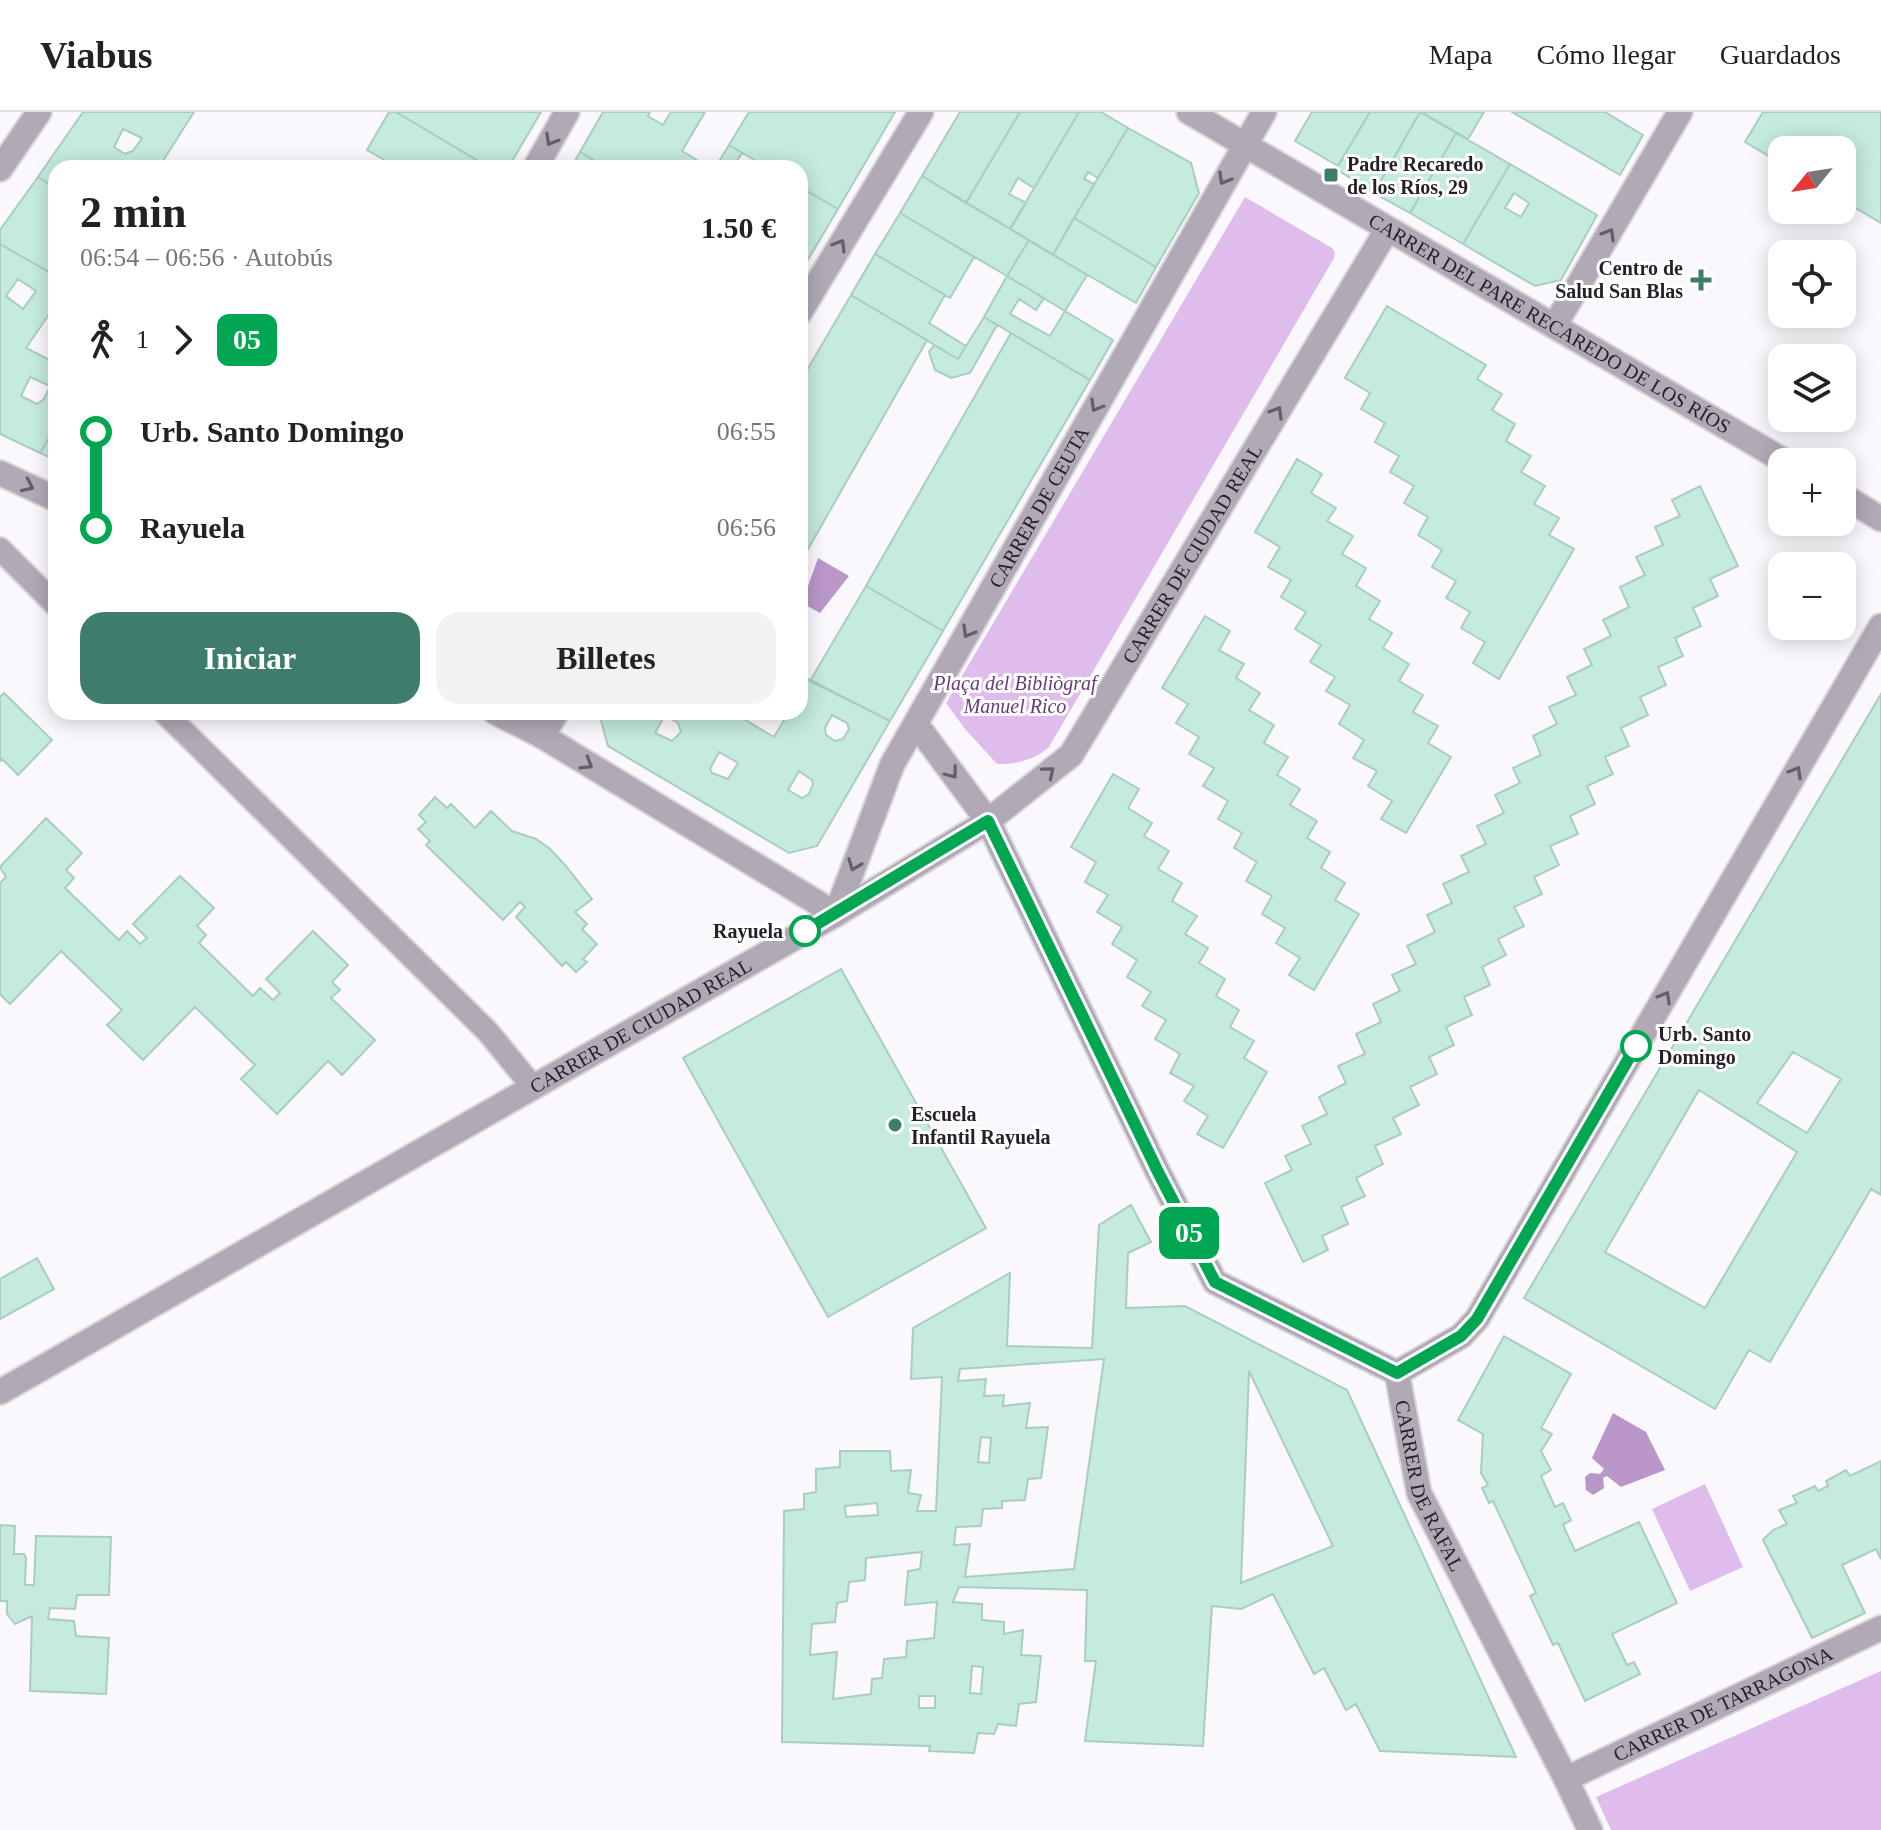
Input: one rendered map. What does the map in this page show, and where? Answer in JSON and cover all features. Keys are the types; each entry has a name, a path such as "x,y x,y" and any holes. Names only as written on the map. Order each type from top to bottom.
{"street":[{"path":"0,169 39,112"},
{"path":"540,160 567,112"},
{"path":"808,299 921,112"},
{"name":"CARRER DEL PARE RECAREDO DE LOS RÍOS","path":"1189,112 1768,451"},
{"name":"CARRER DE CEUTA","path":"836,914 892,765 1264,112"},
{"path":"1555,325 1680,112"},
{"name":"CARRER DE CIUDAD REAL","path":"0,1392 836,914 988,821 1071,755 1387,230"},
{"path":"0,473 48,495"},
{"path":"1856,504 1881,519"},
{"path":"1397,1373 1461,1336 1477,1319 1881,626"},
{"path":"511,720 836,914"},
{"path":"542,736 552,720"},
{"name":"CARRER DE RAFAL","path":"916,724 988,821 1159,1174 1215,1282 1397,1373 1419,1493 1590,1830"},
{"name":"CARRER DE TARRAGONA","path":"1566,1779 1881,1628"}],"lane":[{"path":"0,549 48,597"},
{"path":"172,720 488,1032 533,1087"}],"green space":[{"name":"Plaça del Bibliògraf Manuel Rico","path":"1245,197 1332,248 1334,258 1049,747 1025,760 997,764 946,703"},
{"path":"1705,1484 1743,1567 1690,1591 1652,1509"},
{"path":"1881,1671 1881,1830 1611,1830 1596,1797"}],"shaded area":[{"path":"818,558 849,576 820,613 808,606 808,586"},
{"path":"1613,1413 1646,1432 1665,1470 1621,1487 1607,1476 1603,1478 1604,1488 1593,1495 1586,1490 1585,1477 1590,1473 1600,1474 1604,1469 1592,1458"}],"building":[{"path":"83,112 194,112 164,160 50,160","holes":["123,129 142,138 133,151 125,154 114,147"]},
{"path":"389,112 396,112 477,160 384,160 367,150"},
{"path":"396,112 541,112 513,160 477,160"},
{"path":"603,112 650,112 648,116 663,125 671,112 705,112 682,151 697,160 594,160 580,152"},
{"path":"749,112 895,112 838,209 808,192 808,160 754,160 729,145"},
{"path":"960,112 1020,112 966,203 922,176"},
{"path":"1020,112 1079,112 1034,188 1018,178 1009,194 1026,203 1010,229 966,203"},
{"path":"1079,112 1101,112 1128,128 1098,178 1088,172 1084,179 1094,184 1053,255 1010,229"},
{"path":"1312,112 1370,112 1338,166 1295,141"},
{"path":"1370,112 1420,112 1374,193 1336,169"},
{"path":"1420,112 1456,133 1410,213 1374,193"},
{"path":"1421,112 1484,112 1468,139"},
{"path":"1512,112 1605,112 1643,135 1620,175"},
{"path":"1763,112 1881,112 1881,223 1856,208 1856,136 1768,136 1768,156 1745,142"},
{"path":"1128,128 1191,163 1199,193 1156,267 1074,218"},
{"path":"1456,133 1510,164 1463,244 1410,213"},
{"path":"729,145 742,153 737,160 720,160"},
{"path":"580,152 594,160 576,160"},
{"path":"48,163 48,183 38,177"},
{"path":"1510,164 1597,215 1561,280 1535,286 1463,244","holes":["1514,193 1529,203 1521,217 1505,208"]},
{"path":"922,176 1029,240 1007,276 900,213"},
{"path":"38,177 48,183 48,271 0,244 0,230"},
{"path":"808,192 838,209 808,260"},
{"path":"900,213 974,257 950,298 875,254"},
{"path":"1074,218 1156,267 1136,303 1053,255"},
{"path":"1029,240 1087,275 1065,311 1007,276"},
{"path":"0,244 48,271 48,316 26,348 48,359 48,385 30,377 21,396 37,404 48,390 48,440 40,453 0,434","holes":["18,279 36,291 23,309 6,296"]},
{"path":"875,254 945,295 929,323 966,346 958,359 851,295"},
{"path":"1007,276 1044,298 1036,310 1019,299 1010,314 1050,336 1065,311 1113,340 1090,380 984,317"},
{"path":"851,295 927,340 808,549 808,368"},
{"path":"1387,306 1486,365 1477,379 1502,394 1492,410 1515,424 1506,441 1531,456 1521,472 1545,486 1534,504 1559,518 1549,535 1574,549 1499,679 1473,663 1485,642 1461,628 1470,612 1446,598 1456,581 1432,567 1442,550 1418,535 1428,517 1404,503 1414,486 1390,472 1399,456 1375,442 1385,423 1361,409 1370,393 1345,378"},
{"path":"984,317 997,325 970,373 951,378 935,370 929,352 934,345 958,359"},
{"path":"1011,333 1090,380 943,631 866,586"},
{"path":"48,440 48,456 40,453"},
{"path":"1297,459 1322,474 1311,493 1336,508 1327,521 1353,536 1342,554 1366,568 1356,586 1380,601 1369,619 1392,633 1383,648 1409,664 1399,681 1423,695 1413,712 1438,726 1428,743 1451,757 1406,833 1381,819 1392,801 1368,786 1377,771 1353,758 1364,740 1339,724 1350,705 1326,691 1335,677 1310,662 1321,645 1295,629 1306,612 1281,597 1291,580 1268,567 1280,547 1255,532"},
{"path":"1700,486 1738,566 1710,579 1718,596 1693,608 1701,626 1675,638 1683,656 1658,667 1666,685 1640,697 1648,715 1621,728 1629,746 1605,757 1613,774 1587,786 1595,804 1570,816 1578,834 1550,846 1559,865 1534,877 1542,894 1514,907 1524,926 1498,939 1506,955 1482,967 1490,985 1464,997 1472,1015 1446,1027 1454,1045 1429,1057 1437,1074 1410,1087 1419,1105 1393,1118 1401,1134 1375,1146 1383,1164 1356,1178 1365,1196 1341,1207 1348,1224 1322,1236 1328,1250 1303,1262 1265,1183 1292,1170 1285,1156 1311,1144 1302,1126 1327,1114 1319,1097 1346,1083 1338,1066 1365,1054 1356,1034 1381,1022 1373,1004 1400,991 1392,975 1416,964 1407,946 1435,932 1427,915 1452,903 1443,884 1469,872 1461,856 1486,844 1477,826 1504,813 1495,795 1520,783 1513,768 1541,755 1533,736 1557,724 1549,707 1576,695 1567,677 1592,665 1584,649 1611,636 1603,620 1629,607 1620,587 1645,575 1636,557 1663,545 1655,527 1680,516 1672,500"},
{"path":"866,586 943,631 890,721 810,681"},
{"path":"1205,616 1230,631 1219,650 1244,664 1236,678 1260,693 1249,710 1274,725 1264,743 1288,757 1277,775 1300,789 1290,805 1317,821 1307,838 1330,852 1321,868 1345,883 1335,900 1359,914 1314,990 1289,975 1300,958 1276,943 1285,928 1262,914 1272,896 1246,881 1257,862 1234,848 1242,833 1218,819 1228,801 1203,786 1214,768 1189,754 1199,737 1176,723 1188,704 1162,688"},
{"path":"808,679 890,721 817,846 789,853 608,746 601,720 662,720 655,733 672,741 681,732 678,723 673,720 745,720 774,737 784,720 808,720","holes":["832,715 847,723 849,729 843,739 835,741 826,735 825,728","719,752 738,763 728,779 712,773 710,769","799,771 813,784 809,794 802,798 788,790"]},
{"path":"4,693 52,740 18,775 2,759 0,761 0,697"},
{"path":"1881,694 1881,1195 1871,1189 1770,1362 1749,1350 1715,1409 1524,1298","holes":["1793,1052 1841,1079 1807,1133 1757,1103","1699,1090 1797,1152 1705,1308 1605,1252"]},
{"path":"1113,774 1139,789 1128,808 1152,823 1144,836 1169,851 1158,869 1182,883 1172,901 1197,916 1185,934 1208,948 1199,963 1225,979 1216,996 1239,1010 1230,1027 1254,1041 1244,1058 1267,1072 1223,1148 1197,1134 1208,1116 1184,1101 1194,1086 1170,1073 1180,1054 1155,1039 1166,1020 1142,1006 1151,992 1127,977 1137,960 1112,944 1122,927 1097,912 1108,895 1085,882 1096,862 1071,847"},
{"path":"435,797 447,808 451,804 475,828 491,811 512,831 536,839 549,848 565,865 592,899 575,912 587,924 582,929 597,944 583,959 587,962 576,972 566,962 562,966 516,917 525,907 520,902 503,920 426,845 430,841 418,829 426,822 419,815"},
{"path":"46,818 82,853 66,870 74,878 65,888 119,940 127,931 140,944 147,938 133,924 180,876 214,908 197,926 206,935 199,943 253,996 260,988 273,1000 280,993 266,979 313,931 348,965 332,982 340,990 331,998 375,1040 342,1075 328,1061 277,1114 241,1079 255,1065 195,1007 143,1060 107,1025 122,1010 61,951 10,1004 0,994 0,883 6,877 0,867"},
{"path":"841,969 986,1228 828,1317 683,1058"},
{"path":"1131,1205 1151,1242 1128,1253 1126,1308 1185,1306 1347,1390 1516,1757 1380,1751 1356,1704 1346,1710 1324,1668 1314,1674 1273,1594 1241,1609 1212,1606 1203,1746 1085,1741 1096,1661 1085,1661 1087,1590 959,1587 953,1602 982,1604 982,1620 1004,1622 1004,1634 1023,1630 1021,1655 1041,1656 1036,1702 1019,1704 1016,1726 998,1724 994,1734 978,1733 974,1753 929,1751 930,1746 782,1742 784,1511 804,1509 804,1494 816,1492 816,1469 840,1467 840,1451 890,1451 891,1471 911,1470 908,1493 921,1495 917,1511 936,1511 942,1377 911,1379 913,1328 1010,1273 1007,1346 1092,1348 1099,1225","holes":["1104,1359 1074,1569 965,1577 970,1544 954,1545 956,1527 981,1526 983,1509 1002,1508 1002,1501 1025,1500 1028,1479 1041,1478 1048,1427 1026,1428 1030,1403 1003,1406 1004,1395 984,1396 986,1379 958,1381 960,1369","1249,1371 1333,1546 1241,1583","981,1437 991,1438 989,1463 978,1462","877,1503 878,1515 846,1517 845,1506","922,1552 920,1569 908,1571 905,1605 937,1602 934,1638 907,1641 906,1657 884,1659 882,1678 872,1679 871,1694 833,1699 837,1652 810,1655 812,1624 835,1622 837,1603 847,1601 849,1582 865,1580 866,1558","972,1666 983,1667 981,1694 970,1693","919,1696 935,1696 935,1708 919,1708"]},
{"path":"37,1258 54,1289 0,1319 0,1279"},
{"path":"1504,1336 1571,1374 1541,1428 1552,1434 1541,1451 1551,1470 1541,1476 1555,1507 1563,1503 1571,1520 1563,1525 1575,1551 1639,1522 1677,1603 1612,1634 1627,1665 1634,1662 1640,1674 1585,1701 1558,1643 1553,1645 1530,1596 1536,1593 1493,1501 1489,1503 1482,1488 1488,1485 1481,1473 1483,1434 1458,1420"},
{"path":"1881,1461 1881,1559 1876,1549 1842,1565 1865,1613 1812,1638 1763,1540 1773,1530 1787,1524 1779,1510 1797,1503 1793,1496 1815,1486 1818,1491 1828,1486 1826,1481 1846,1470 1850,1476"},
{"path":"0,1525 15,1526 14,1554 24,1554 26,1558 25,1585 34,1585 36,1536 111,1537 109,1595 77,1595 75,1609 50,1608 48,1619 74,1621 76,1636 109,1638 106,1694 30,1691 32,1616 15,1624 7,1614 7,1601 0,1601"}],"bus line":[{"name":"05","path":"805,931 988,821 1159,1174 1215,1282 1397,1373 1461,1336 1477,1319 1636,1046"}],"place":[{"name":"Padre Recaredo de los Ríos, 29","path":"1331,175"},
{"name":"Centro de Salud San Blas","path":"1701,280"},
{"name":"Rayuela","path":"805,931"},
{"name":"Urb. Santo Domingo","path":"1636,1046"},
{"name":"Escuela Infantil Rayuela","path":"895,1125"}]}
